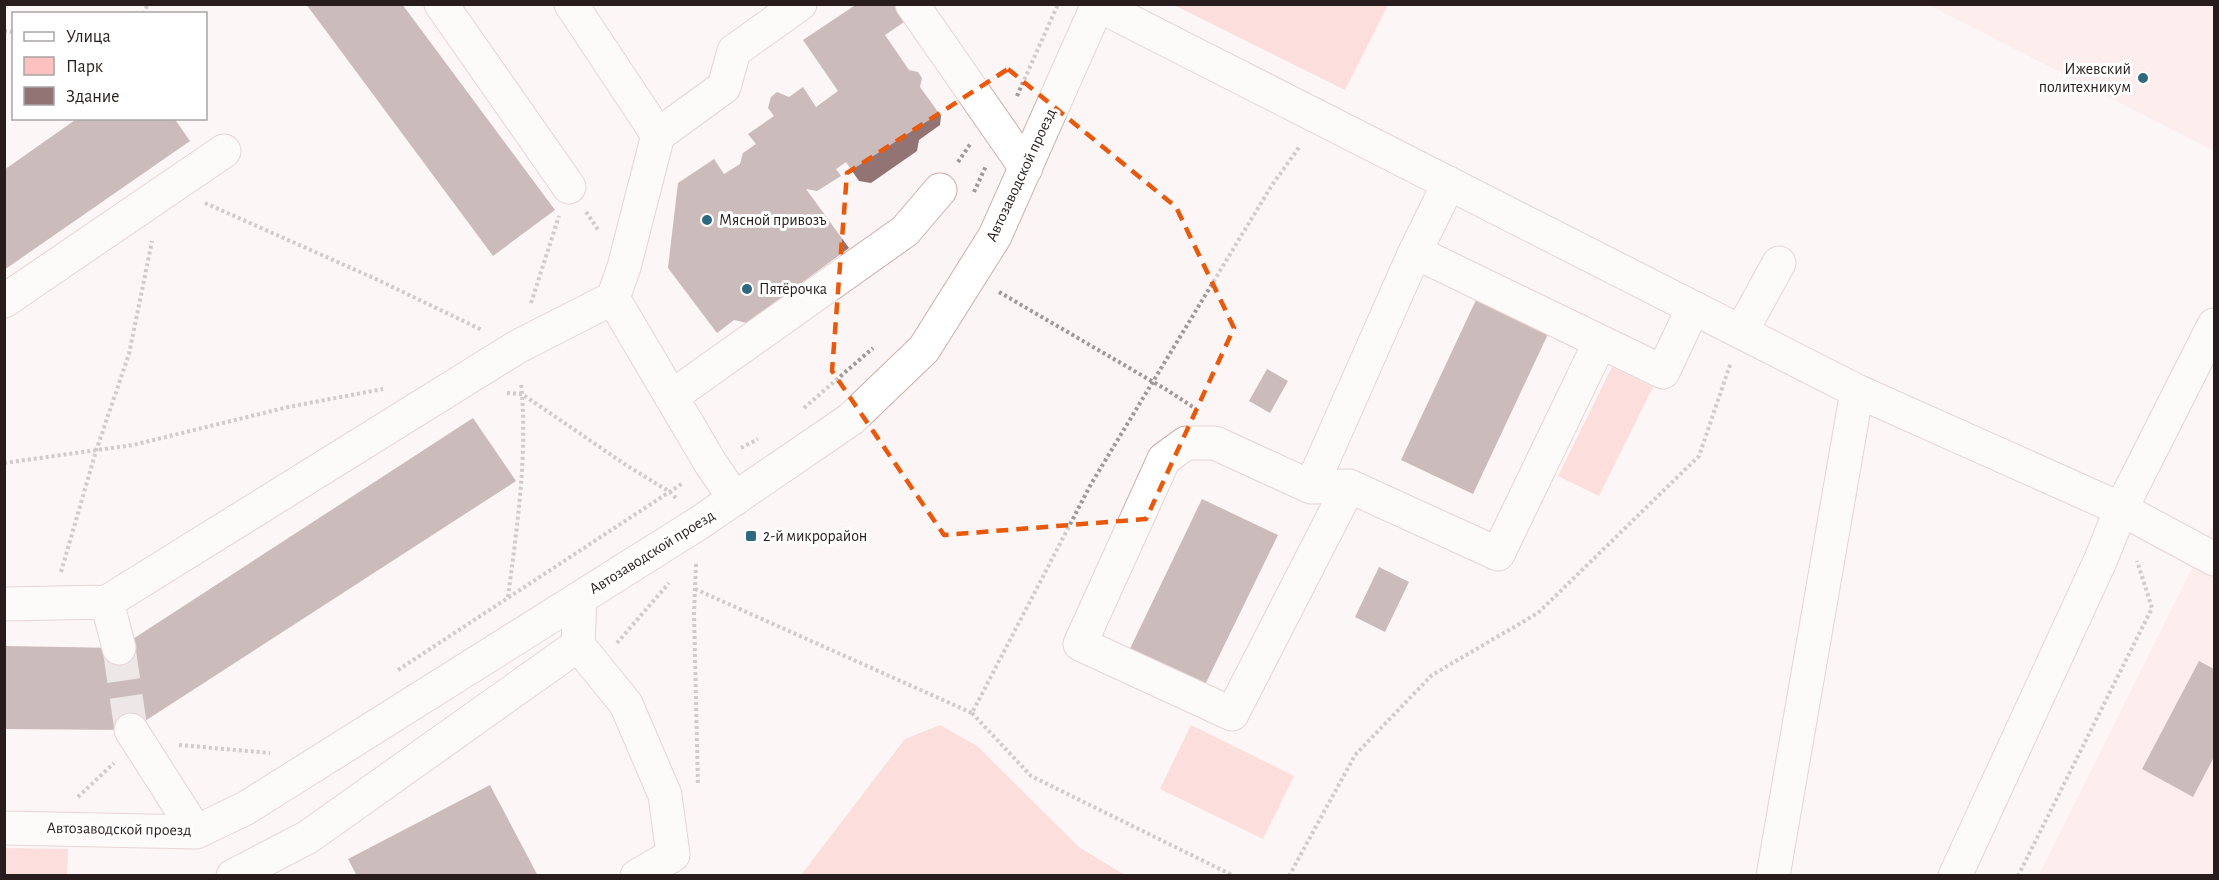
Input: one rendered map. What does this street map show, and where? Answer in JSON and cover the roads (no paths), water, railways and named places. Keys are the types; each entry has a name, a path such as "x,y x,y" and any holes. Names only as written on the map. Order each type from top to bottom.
{"street":[{"path":"441,4 569,187"},
{"path":"571,4 658,135"},
{"path":"4,604 107,602 517,347 614,298 658,135 724,87 734,51 800,4"},
{"path":"912,4 1026,168"},
{"path":"1098,5 1857,391 2121,509 2214,558"},
{"name":"Автозаводской проезд","path":"4,828 196,832 246,808 699,523 851,419 924,349 995,237 1098,5"},
{"path":"4,301 224,152"},
{"path":"1311,487 1415,252 1449,183"},
{"path":"671,397 905,231 940,190"},
{"path":"1415,252 1663,372 1692,308"},
{"path":"1741,332 1779,263"},
{"path":"614,298 711,464 735,499"},
{"path":"1955,876 2101,559 2121,509 2214,325"},
{"path":"1349,486 1232,714 1080,644 1164,459 1186,443 1215,443 1311,487 1349,486 1497,554 1600,342"},
{"path":"1773,876 1857,391"},
{"path":"580,598 578,645 626,704 665,795 673,855 637,876"},
{"path":"107,602 119,648"},
{"path":"233,876 308,837 578,645"},
{"path":"135,736 196,832"}],"tunnel":[{"path":"119,648 131,730"}],"place":[{"name":"Ижевский политехникум","path":"2143,78"},
{"name":"Мясной привозъ","path":"707,220"},
{"name":"Пятёрочка","path":"747,289"},
{"name":"2-й микрорайон","path":"751,536"}]}
